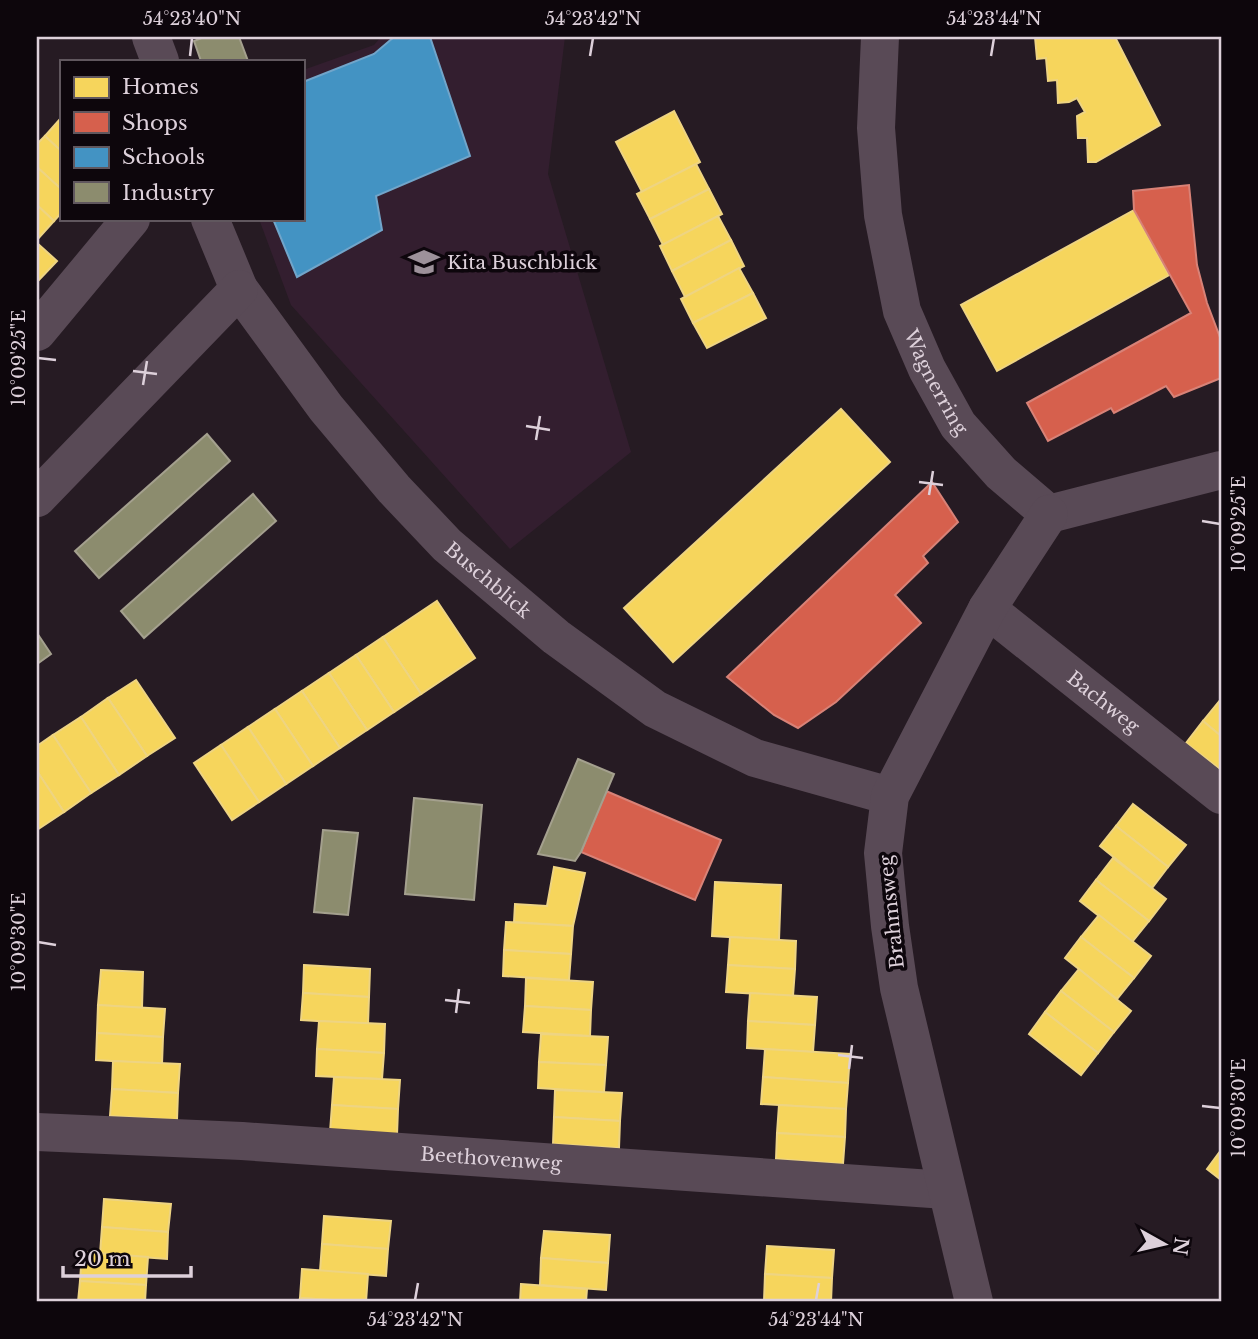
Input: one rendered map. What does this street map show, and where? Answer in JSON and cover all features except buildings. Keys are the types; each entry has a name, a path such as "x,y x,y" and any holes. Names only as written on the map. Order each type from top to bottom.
{"street":[{"path":"151,37 160,60"},
{"name":"Wagnerring","path":"880,37 876,128 883,215 902,311 927,369 958,425 1001,473 1049,514"},
{"path":"37,332 130,220"},
{"name":"Buschblick","path":"210,220 239,289 326,408 394,489 447,545 556,637 655,709 755,758 890,796"},
{"path":"37,498 239,289"},
{"path":"1049,514 1221,470"},
{"name":"Brahmsweg","path":"974,1302 900,988 883,853 890,796 987,609 1049,514"},
{"name":"Bachweg","path":"987,609 1031,647 1221,795"},
{"name":"Beethovenweg","path":"37,1132 242,1141 946,1190"}],"shaded area":[{"name":"Kita Buschblick","path":"381,37 565,37 548,174 631,452 510,549 291,305 259,220 304,220 304,70 374,45"}],"place":[{"name":"Kita Buschblick","path":"424,262"}]}
